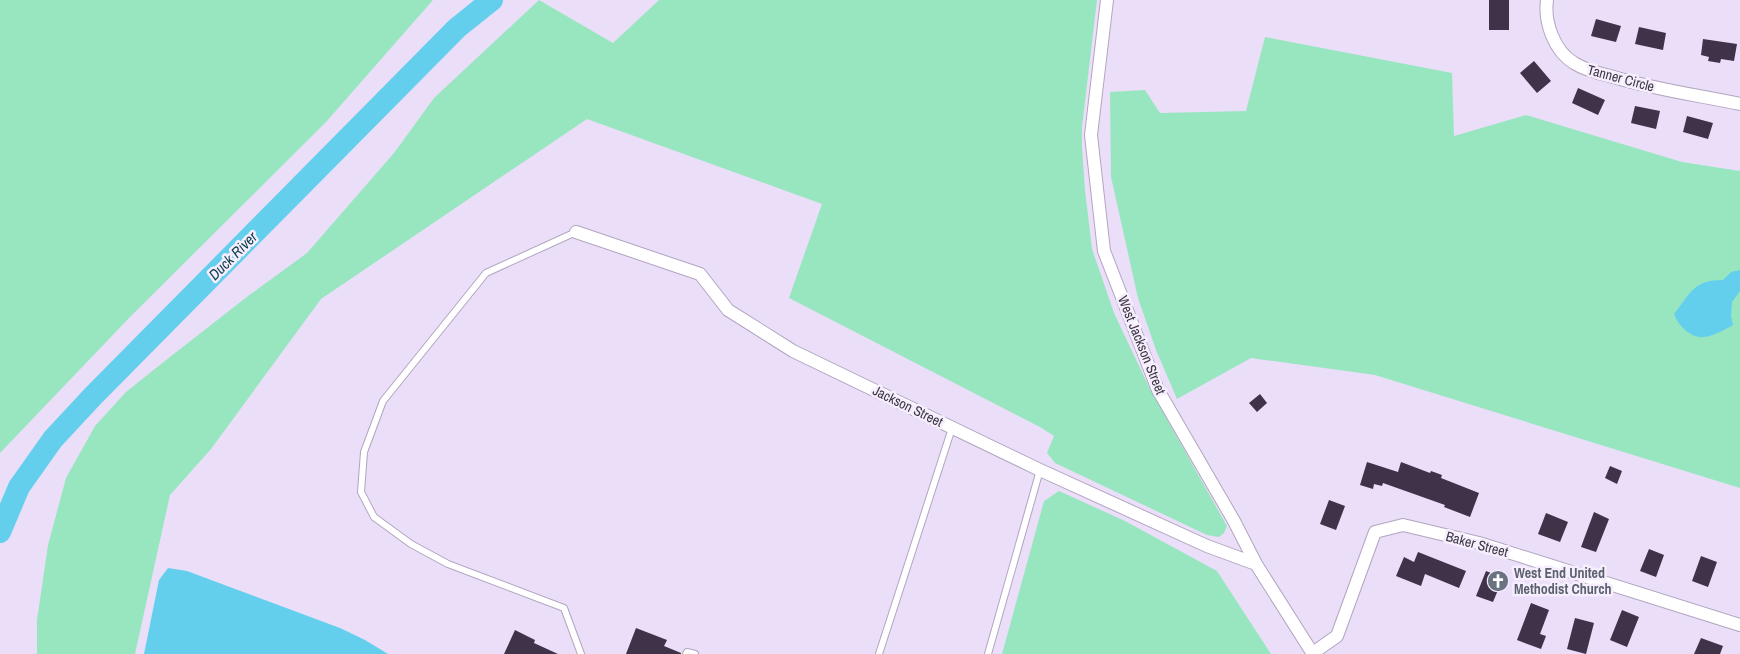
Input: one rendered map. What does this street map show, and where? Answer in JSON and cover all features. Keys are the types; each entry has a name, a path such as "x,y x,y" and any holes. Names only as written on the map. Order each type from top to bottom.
{"street":[{"name":"West Jackson Street","path":"1107,0 1092,135 1104,252 1158,390 1234,521 1256,564 1313,654"},
{"name":"Tanner Circle","path":"1547,0 1546,12 1552,36 1572,63 1586,70 1626,81 1740,104"},
{"name":"Jackson Street","path":"576,232 700,274 728,310 793,351 1040,470 1207,546 1256,564"},
{"name":"Baker Street","path":"1313,654 1336,636 1375,532 1403,525 1479,543 1740,625"}],"lane":[{"path":"576,232 486,273 383,401 364,452 361,492 374,518 411,544 448,564 564,608 581,654"},
{"path":"878,654 952,428"},
{"path":"988,654 1040,470"},
{"path":"686,654 687,652 695,654"}],"green space":[{"path":"0,0 433,0 326,122 130,317 0,453"},
{"path":"539,0 613,43 659,0 1097,0 1082,127 1085,190 1092,249 1114,313 1150,389 1227,526 1224,533 1219,537 1207,535 1055,463 1047,453 1054,436 1040,427 789,298 822,204 587,119 321,299 211,449 170,495 135,654 37,654 37,620 48,545 66,478 95,426 126,392 248,296 307,253 394,153 434,98"},
{"path":"1265,37 1452,73 1454,136 1526,115 1682,162 1740,171 1740,488 1375,375 1251,358 1177,399 1156,350 1138,298 1111,177 1110,92 1145,90 1160,113 1246,111"},
{"path":"1059,491 1125,521 1217,571 1271,654 1002,654 1044,501"}],"water":[{"path":"1740,270 1740,291 1732,302 1731,316 1733,325 1715,334 1703,337 1698,337 1685,330 1674,314 1689,294 1705,282 1723,280 1731,272"},
{"path":"168,568 187,571 340,628 388,654 144,654 159,580"}],"building":[{"path":"1489,0 1509,0 1509,30 1489,30"},
{"path":"1596,19 1621,26 1616,42 1591,36"},
{"path":"1639,27 1666,33 1663,50 1635,44"},
{"path":"1703,39 1737,44 1734,61 1721,59 1720,63 1708,61 1709,57 1701,55"},
{"path":"1534,61 1551,81 1537,93 1520,73"},
{"path":"1578,88 1605,100 1598,115 1572,103"},
{"path":"1635,106 1660,111 1656,129 1631,123"},
{"path":"1687,116 1713,123 1708,139 1683,132"},
{"path":"1260,394 1267,403 1257,412 1249,403"},
{"path":"1367,462 1398,472 1401,462 1430,473 1431,471 1442,475 1441,478 1479,493 1470,517 1444,507 1445,505 1383,483 1382,486 1374,484 1373,489 1360,485"},
{"path":"1610,466 1622,471 1617,484 1605,478"},
{"path":"1329,500 1345,506 1336,530 1320,524"},
{"path":"1594,512 1609,519 1596,552 1581,547"},
{"path":"1546,513 1568,522 1560,542 1538,534"},
{"path":"1649,549 1664,555 1656,577 1640,571"},
{"path":"1418,552 1466,571 1459,588 1425,574 1421,586 1396,576 1404,557 1414,562"},
{"path":"1701,556 1717,562 1708,587 1692,581"},
{"path":"1486,571 1503,578 1493,602 1476,596"},
{"path":"1531,603 1549,610 1540,634 1546,636 1541,649 1517,640"},
{"path":"1622,610 1639,617 1627,647 1610,640"},
{"path":"1575,618 1594,623 1586,654 1567,649"},
{"path":"636,628 667,640 664,646 681,654 626,654"},
{"path":"515,630 535,640 534,643 558,654 504,654"},
{"path":"1701,638 1723,646 1720,654 1694,654"}],"waterway":[{"name":"Duck River","path":"0,532 19,487 53,439 93,396 457,28 492,0"}],"place":[{"name":"West End United Methodist Church","path":"1498,581"}]}
